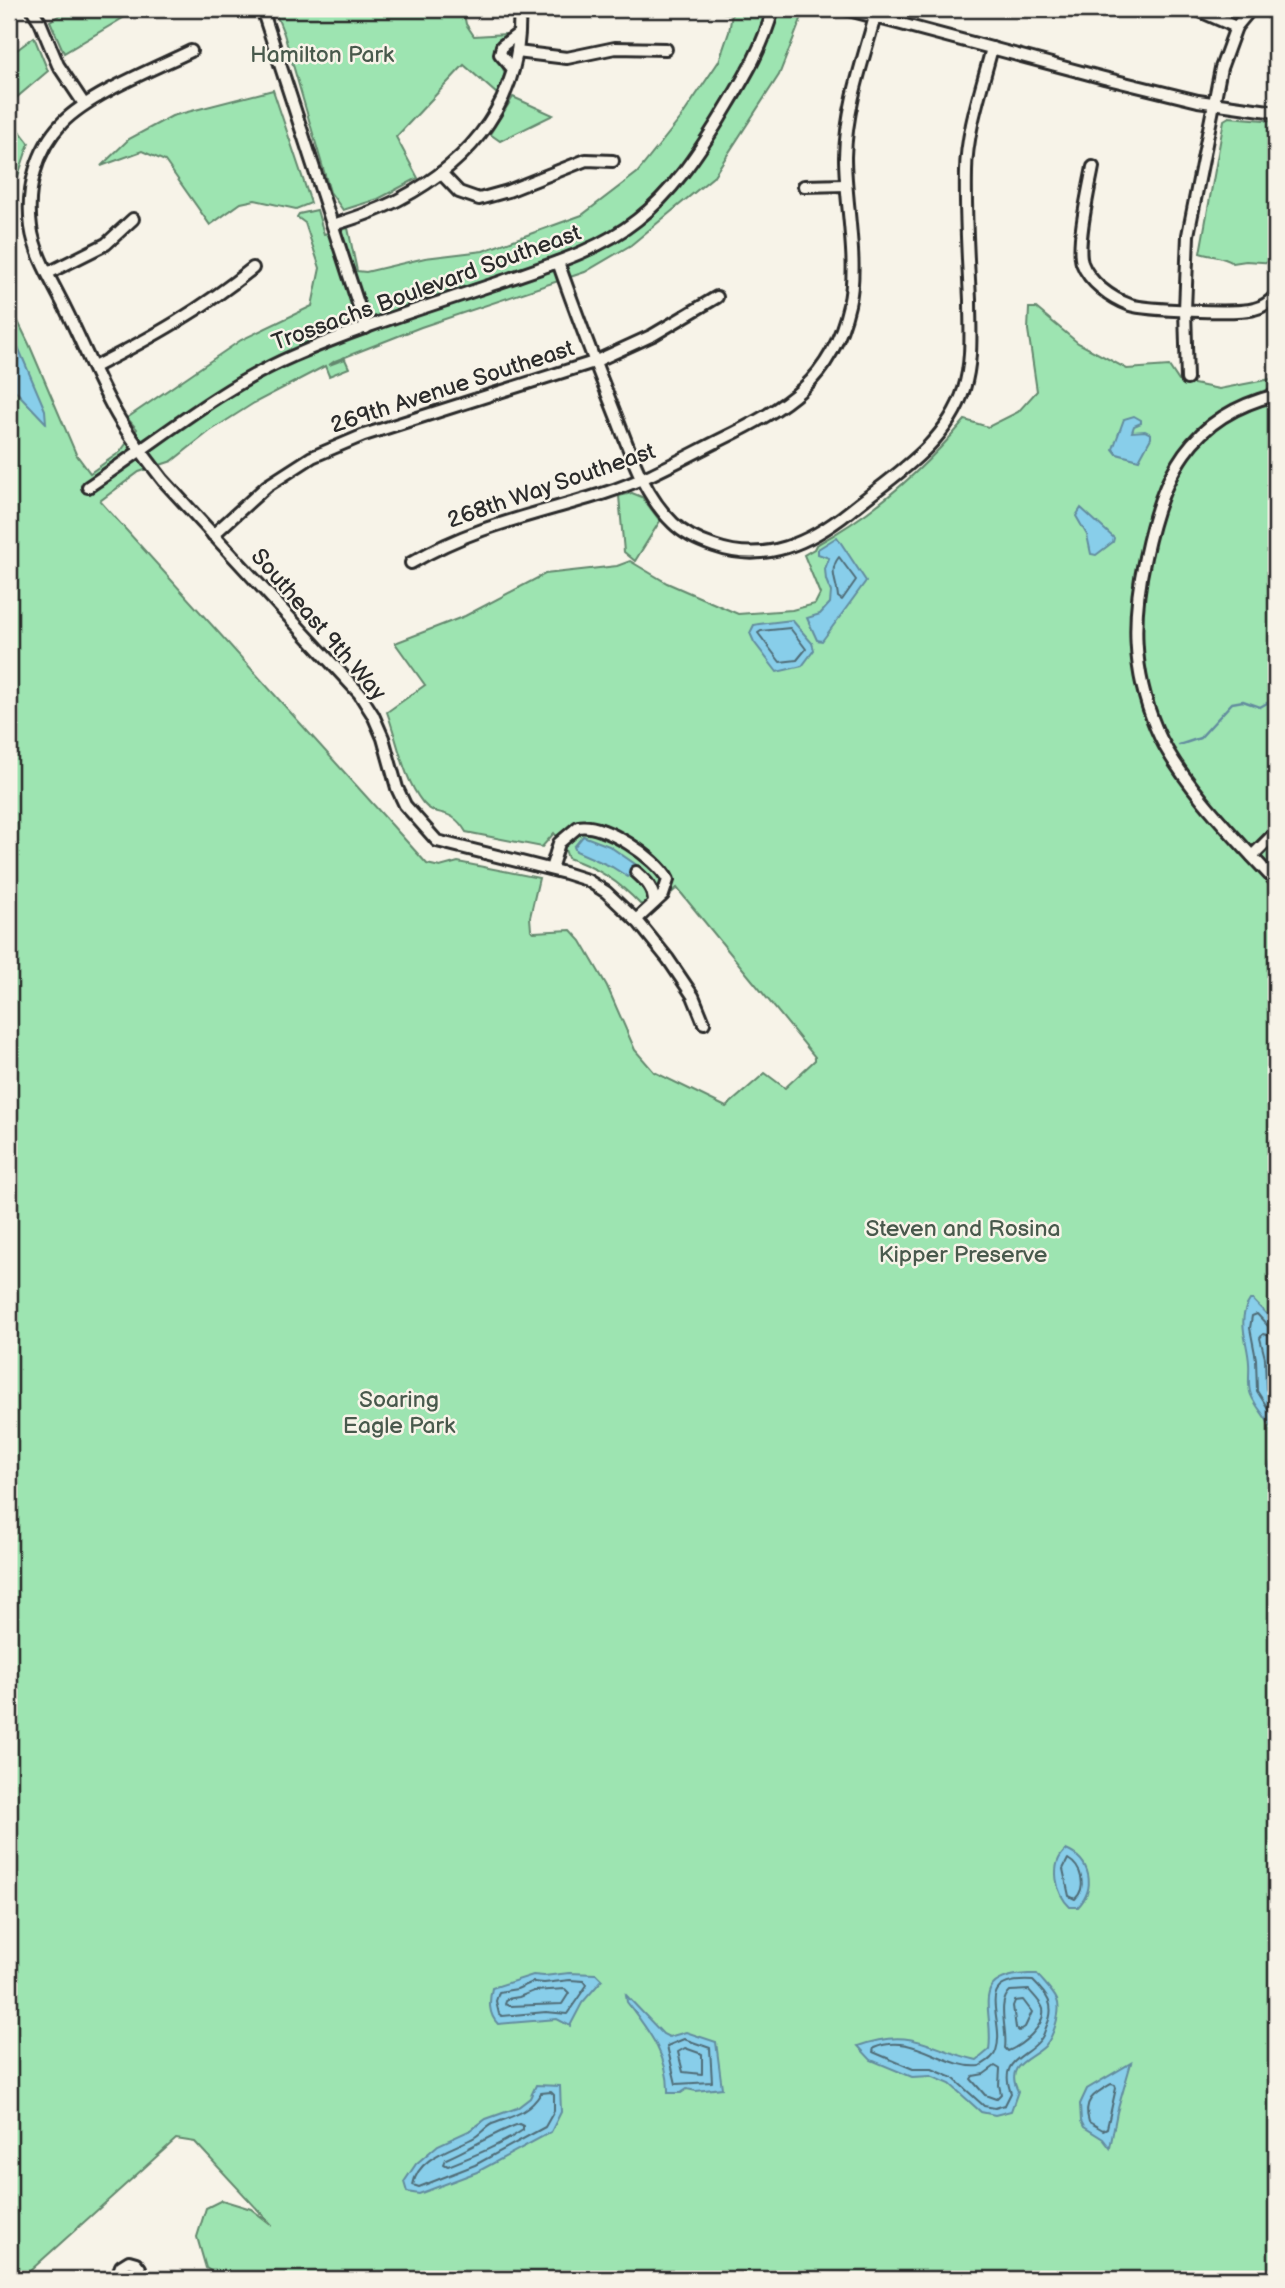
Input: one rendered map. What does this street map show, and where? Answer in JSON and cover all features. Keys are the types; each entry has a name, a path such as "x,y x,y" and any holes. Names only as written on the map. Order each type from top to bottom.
{"street":[{"path":"32,9 58,65 84,104 191,51"},
{"path":"262,9 366,328"},
{"path":"333,225 397,201 441,173 486,128 506,94 513,69 517,52 519,9"},
{"name":"Trossachs Boulevard Southeast","path":"88,487 209,404 293,356 594,248 637,221 666,194 706,140 758,55 773,9"},
{"path":"845,9 1213,104 1276,112"},
{"path":"1195,9 1236,27"},
{"path":"1187,379 1185,310 1188,235 1213,104 1227,47 1236,27 1251,9"},
{"name":"268th Way Southeast","path":"411,563 437,548 489,526 642,480 780,408 793,399 821,368 840,337 850,300 853,279 846,185 848,120 875,18"},
{"path":"513,69 500,54 502,46 518,34"},
{"path":"517,52 567,58 615,48 666,50"},
{"path":"558,262 594,362 642,480 661,510 673,524 689,535 721,548 745,553 795,546 830,527 931,445 949,421 963,391 970,359 965,170 992,48"},
{"name":"Southeast 9th Way","path":"84,104 49,138 39,158 32,184 30,210 34,242 113,408 141,452 163,480 359,693 383,737 397,788 405,805 437,841 551,869 587,880 606,892 636,920 668,959 693,996 704,1023"},
{"path":"441,173 459,192 479,199 508,191 586,160 613,161"},
{"path":"1093,167 1080,250 1086,271 1103,289 1129,304 1185,310 1250,310 1265,305 1276,295"},
{"path":"804,186 846,185"},
{"path":"48,273 106,244 133,219"},
{"path":"94,367 190,315 253,268"},
{"name":"269th Avenue Southeast","path":"213,535 267,486 312,457 363,435 594,362 653,335 717,297"},
{"path":"1276,395 1236,408 1216,421 1187,449 1160,496 1140,583 1136,615 1136,653 1149,710 1165,749 1276,882"},
{"path":"551,869 559,843 578,827 588,826 627,844 660,868 666,875 668,885 663,895 636,920"},
{"path":"1252,856 1276,832"},
{"path":"636,872 650,886 654,902"},
{"path":"116,2279 121,2266 129,2261 140,2268 138,2279"}],"green space":[{"path":"70,9 138,9 64,53 50,21"},
{"name":"Hamilton Park","path":"274,9 463,9 466,24 474,36 508,34 494,49 505,73 497,94 464,65 396,137 418,178 378,199 343,210 330,192 284,34"},
{"path":"706,9 805,9 779,75 713,177 631,245 585,272 421,327 335,361 329,365 345,359 349,368 329,376 325,366 254,403 210,431 172,461 139,472 100,501 427,864 440,867 458,862 539,878 530,917 531,930 571,930 581,941 607,986 635,1050 654,1072 726,1107 765,1073 785,1088 815,1057 677,888 651,911 607,876 568,858 563,844 554,833 542,847 466,832 454,818 428,808 410,782 387,712 425,685 395,643 465,616 545,574 617,566 630,561 667,583 738,614 792,610 815,604 820,594 804,555 896,490 965,420 988,427 1018,412 1037,391 1028,330 1029,308 1036,308 1078,343 1127,369 1169,366 1179,381 1219,389 1276,378 1276,2279 224,2279 206,2268 197,2237 206,2208 222,2200 251,2209 272,2225 195,2142 176,2139 21,2279 9,2279 9,303 76,454 90,473 120,452 137,429 127,418 241,340 312,306 320,268 305,223 297,217 299,214 317,210 324,234 348,228 357,271 366,272 425,258 483,251 582,215 637,173 680,119 719,61 732,14"},
{"path":"34,37 48,71 9,104 9,56"},
{"path":"273,90 311,203 296,209 255,200 241,203 210,225 165,161 142,151 101,166 129,139 172,116"},
{"path":"513,97 553,115 500,141 490,134"},
{"path":"9,117 29,143 18,176 9,177"},
{"path":"1229,117 1276,121 1276,263 1233,263 1200,253 1224,120"},
{"path":"632,493 642,497 660,521 635,561 624,552 619,496"}],"water":[{"path":"9,326 45,410 46,423 9,384"},
{"path":"1134,416 1141,420 1141,423 1134,426 1132,432 1145,431 1151,434 1139,460 1117,454 1113,449 1124,419"},
{"path":"1081,508 1114,538 1113,542 1096,555 1091,554 1087,535 1076,516"},
{"path":"837,537 866,581 822,641 817,640 807,618 820,614 830,603 831,592 825,569 829,558 818,554 818,549"},
{"path":"792,620 812,643 814,650 802,666 777,672 750,633 754,625"},
{"path":"583,836 609,846 638,866 628,877 576,851 574,847"},
{"path":"1250,1300 1276,1324 1276,1491 1268,1480 1275,1437 1249,1388 1249,1363 1243,1323"},
{"path":"1066,1850 1081,1860 1088,1875 1087,1891 1078,1907 1070,1907 1065,1901 1056,1879 1057,1863"},
{"path":"596,1974 602,1980 582,2003 570,2026 557,2019 498,2024 492,2016 492,1988 533,1975"},
{"path":"1037,1974 1050,1990 1057,2000 1058,2011 1048,2042 1021,2064 1014,2075 1018,2091 1011,2111 995,2115 981,2112 950,2084 931,2076 912,2077 871,2060 858,2046 877,2040 907,2039 977,2060 989,2050 990,1989 997,1982 1009,1977"},
{"path":"626,1995 663,2034 669,2037 686,2032 716,2042 722,2088 696,2091 687,2089 681,2093 668,2093 661,2055 627,2002"},
{"path":"1131,2063 1110,2148 1103,2139 1084,2127 1080,2104 1087,2089"},
{"path":"536,2085 560,2086 561,2112 551,2132 477,2172 419,2194 407,2192 404,2182 416,2164 438,2145 471,2130 486,2119 517,2108 530,2098"}],"waterway":[{"path":"1179,745 1200,738 1232,703 1243,701 1260,707 1276,698"}],"park label":[{"name":"Steven and Rosina Kipper Preserve","path":"963,1241"},
{"name":"Soaring Eagle Park","path":"399,1412"}]}
